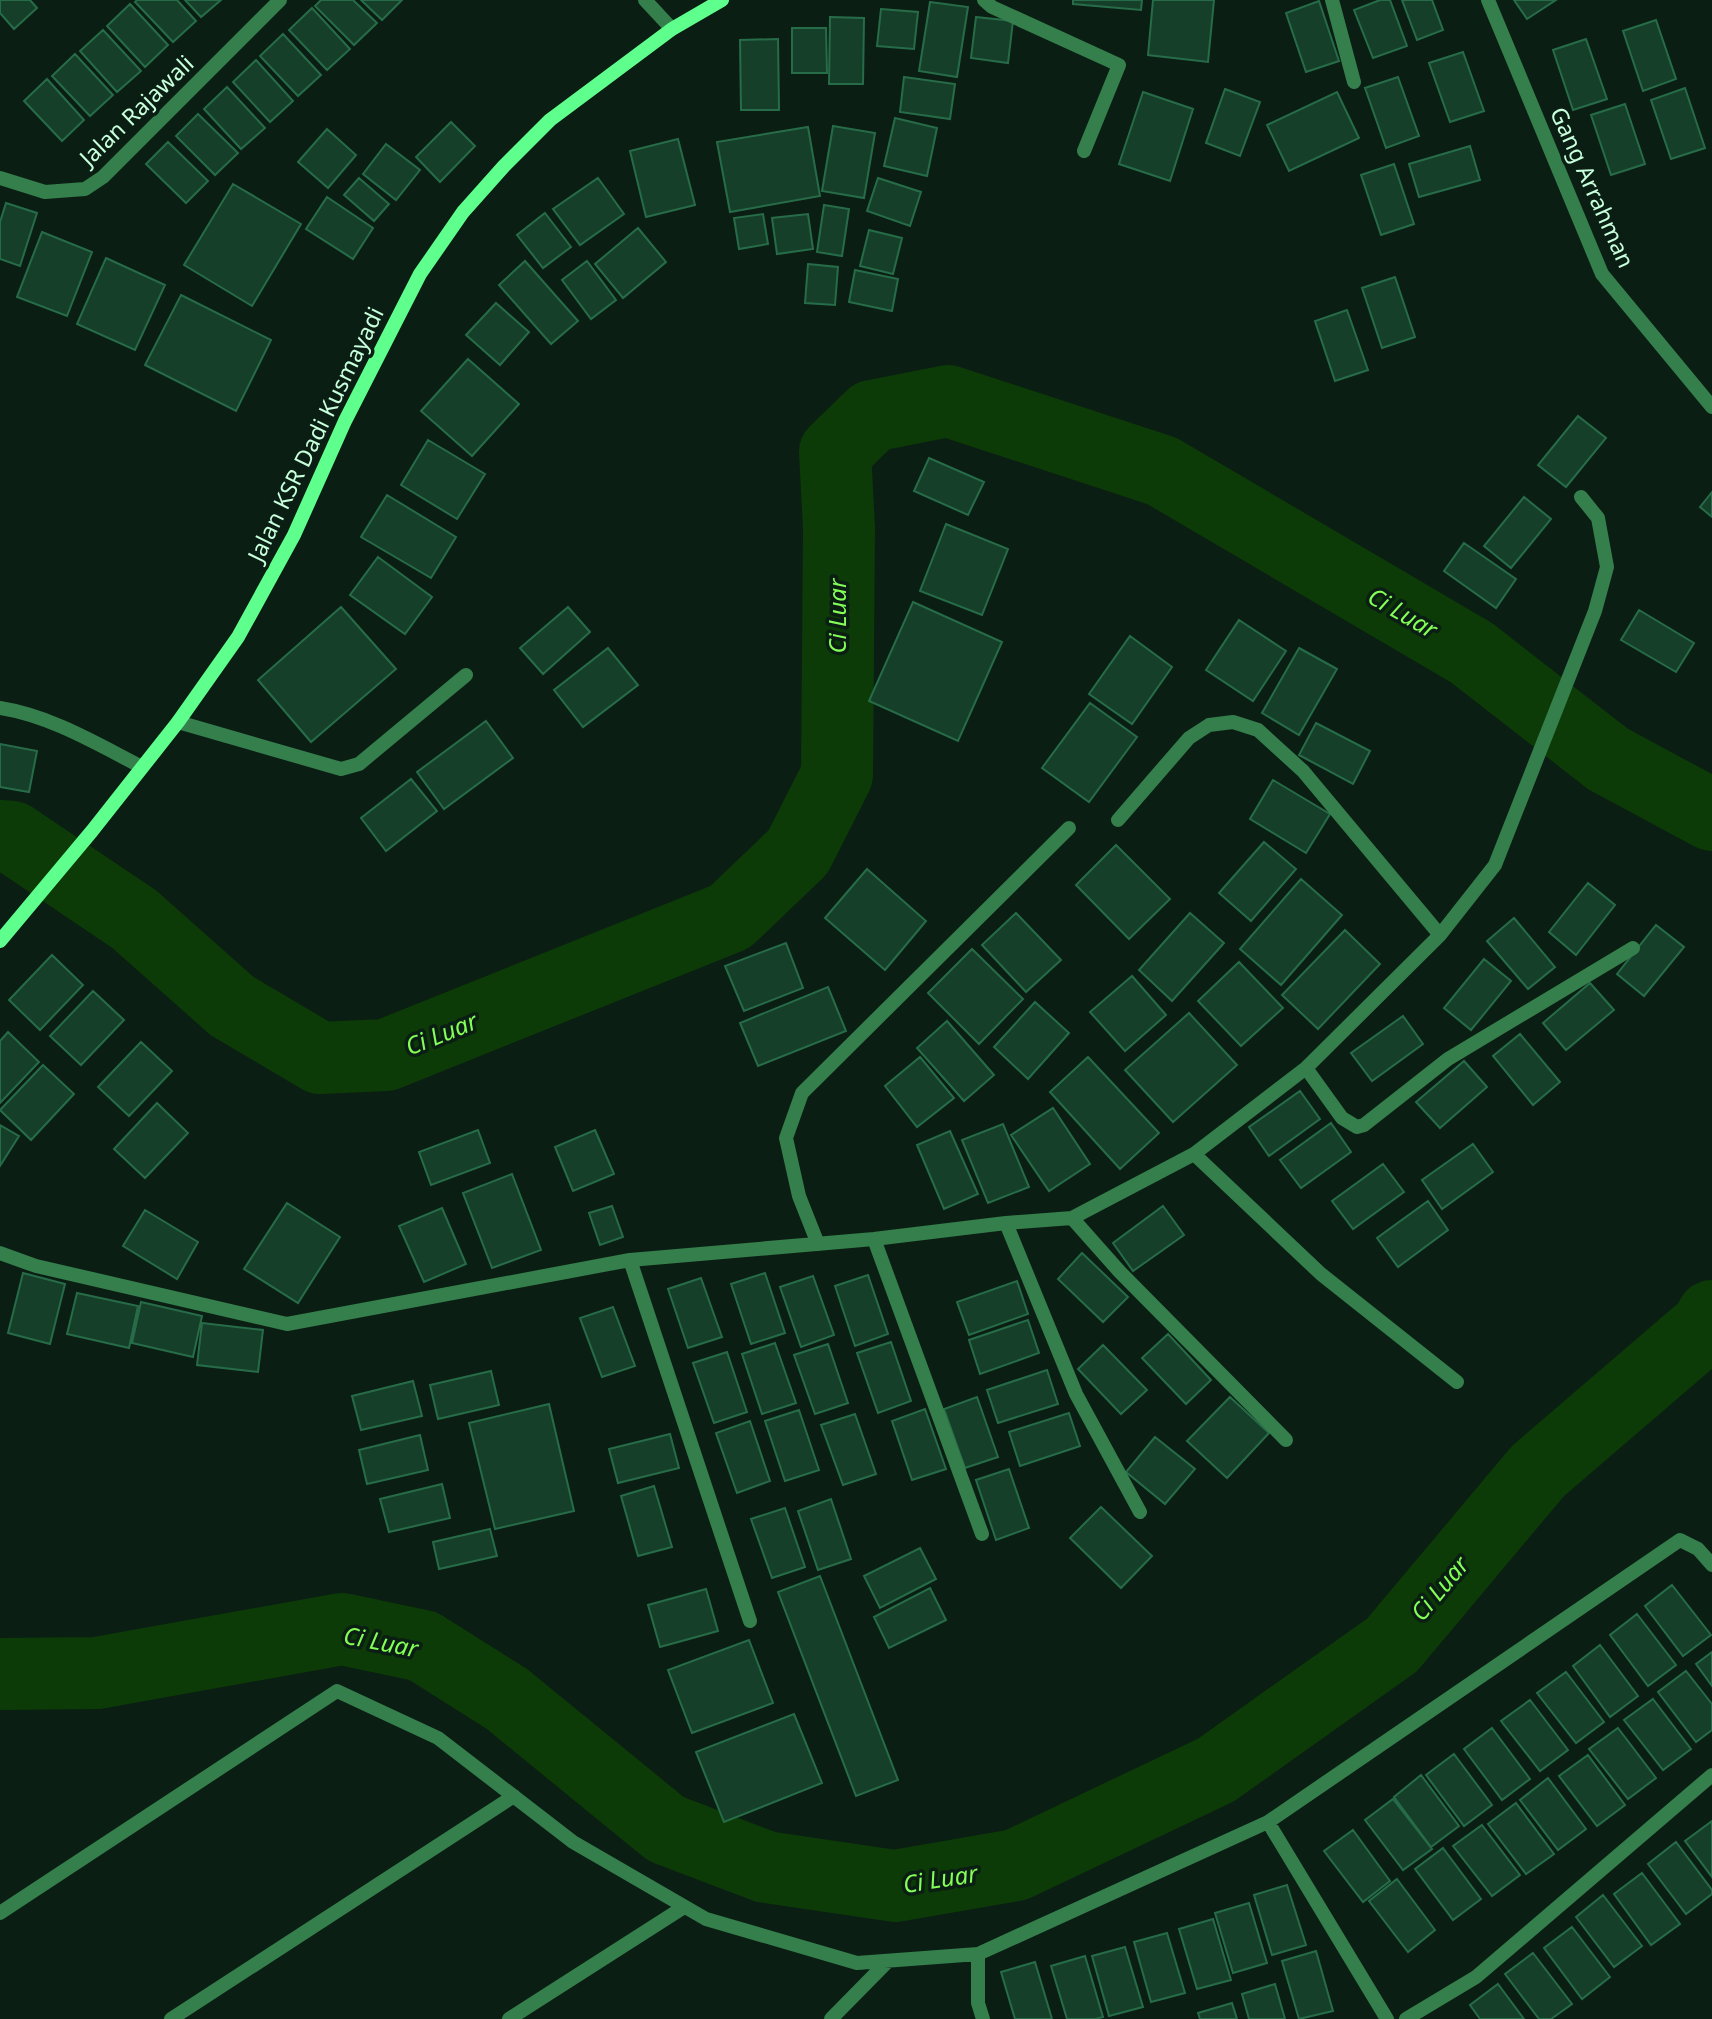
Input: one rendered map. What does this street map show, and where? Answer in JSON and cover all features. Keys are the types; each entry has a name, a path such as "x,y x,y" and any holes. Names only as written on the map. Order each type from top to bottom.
{"main road":[{"name":"Jalan KSR Dadi Kusmayadi","path":"0,941 178,722 238,637 294,534 345,421 420,274 463,212 550,120 672,29 722,0"}],"street":[{"name":"Jalan Rajawali","path":"0,178 45,192 85,189 103,177 280,0"},
{"path":"645,0 672,29"},
{"path":"984,0 992,7 1119,65 1084,152"},
{"path":"1332,0 1354,82"},
{"name":"Gang Arrahman","path":"1488,0 1602,274 1712,407"},
{"path":"0,1253 36,1266 288,1324 630,1261 874,1239 1072,1217 1194,1154 1306,1068 1440,935 1495,865 1595,611 1607,567 1598,519 1581,497"},
{"path":"178,722 341,769 349,768 359,764 466,675"},
{"path":"0,708 37,717 76,733 142,767"},
{"path":"1118,820 1189,738 1209,725 1233,722 1258,730 1303,771 1440,935"},
{"path":"818,1244 799,1196 786,1138 802,1093 1069,828"},
{"path":"1306,1068 1342,1118 1357,1127 1364,1125 1448,1059 1633,948"},
{"path":"1194,1154 1321,1274 1457,1382"},
{"path":"1072,1217 1119,1270 1286,1440"},
{"path":"1006,1223 1076,1394 1140,1512"},
{"path":"874,1239 982,1534"},
{"path":"630,1261 750,1620"},
{"path":"0,1913 337,1691 438,1738 573,1842 706,1919 858,1963 978,1954 1268,1822 1680,1540 1698,1549 1712,1564"},
{"path":"1406,2019 1476,1976 1712,1775"},
{"path":"171,2019 514,1796"},
{"path":"1268,1822 1387,2019"},
{"path":"509,2019 684,1907"},
{"path":"978,1954 978,2003 983,2019"},
{"path":"831,2019 888,1961"}],"building":[{"path":"0,0 30,0 37,8 14,29 0,13"},
{"path":"177,0 196,21 173,42 135,2"},
{"path":"185,0 221,0 201,17"},
{"path":"321,0 353,0 377,23 354,45 315,6"},
{"path":"361,0 402,0 382,20"},
{"path":"1073,0 1142,0 1141,10 1073,4"},
{"path":"1153,0 1214,0 1208,62 1148,55"},
{"path":"1380,0 1390,0 1407,46 1373,58 1354,10"},
{"path":"1402,0 1432,0 1443,30 1417,40"},
{"path":"1514,0 1556,0 1527,19"},
{"path":"1319,1 1339,61 1306,72 1286,13"},
{"path":"930,2 968,7 957,77 919,71"},
{"path":"130,4 168,45 145,67 107,26"},
{"path":"312,8 350,49 327,70 289,30"},
{"path":"881,9 918,12 914,49 877,46"},
{"path":"830,17 864,18 863,84 829,84"},
{"path":"976,17 1013,21 1008,63 971,58"},
{"path":"1656,20 1676,79 1643,91 1623,31"},
{"path":"792,28 826,28 827,73 792,73"},
{"path":"103,30 141,71 117,92 80,51"},
{"path":"283,34 321,75 298,96 260,56"},
{"path":"778,39 779,110 741,110 740,40"},
{"path":"1586,39 1607,99 1573,110 1553,50"},
{"path":"1463,52 1484,111 1450,122 1429,63"},
{"path":"75,54 113,95 90,116 52,76"},
{"path":"256,60 293,101 270,122 233,82"},
{"path":"904,77 955,84 950,119 900,112"},
{"path":"1398,77 1419,136 1386,148 1365,88"},
{"path":"47,79 84,120 62,141 24,101"},
{"path":"227,87 265,128 241,149 204,109"},
{"path":"1685,88 1705,148 1671,159 1651,100"},
{"path":"1225,89 1260,102 1240,156 1206,143"},
{"path":"1143,92 1193,109 1170,181 1119,164"},
{"path":"1337,92 1359,138 1289,171 1267,125"},
{"path":"1625,104 1645,164 1611,175 1591,115"},
{"path":"198,114 238,153 215,175 176,136"},
{"path":"895,118 937,128 927,176 884,166"},
{"path":"451,122 475,146 440,182 416,157"},
{"path":"833,126 875,133 864,198 822,191"},
{"path":"808,127 820,196 730,212 717,142"},
{"path":"327,129 356,155 328,188 298,162"},
{"path":"678,139 695,205 646,217 630,151"},
{"path":"168,142 208,181 186,203 146,164"},
{"path":"386,144 420,170 396,200 363,174"},
{"path":"1470,146 1480,180 1419,197 1409,164"},
{"path":"1394,164 1414,224 1381,235 1361,175"},
{"path":"359,178 389,204 374,221 344,195"},
{"path":"598,178 624,214 580,245 553,209"},
{"path":"878,178 921,192 910,226 867,211"},
{"path":"233,184 301,224 252,306 184,265"},
{"path":"327,197 373,228 353,259 306,229"},
{"path":"6,203 37,213 20,266 0,259 0,222"},
{"path":"824,205 849,209 842,256 817,252"},
{"path":"545,213 571,247 543,268 517,235"},
{"path":"763,214 768,244 739,249 734,218"},
{"path":"808,214 813,249 777,254 772,218"},
{"path":"638,228 666,262 623,298 595,264"},
{"path":"869,230 902,238 893,274 860,266"},
{"path":"42,232 92,252 67,316 17,297"},
{"path":"106,258 165,285 135,350 77,324"},
{"path":"525,261 578,321 551,344 499,285"},
{"path":"587,261 616,300 591,319 562,280"},
{"path":"808,264 838,267 835,305 805,303"},
{"path":"855,270 898,279 892,311 849,302"},
{"path":"1395,277 1415,337 1382,348 1362,288"},
{"path":"181,295 271,340 236,411 145,365"},
{"path":"496,303 529,332 500,365 466,335"},
{"path":"1347,310 1368,370 1335,381 1315,321"},
{"path":"468,359 519,404 472,456 421,411"},
{"path":"1578,416 1606,438 1566,487 1538,465"},
{"path":"428,440 485,474 457,519 401,485"},
{"path":"929,458 984,482 968,515 914,491"},
{"path":"1712,492 1712,517 1700,507"},
{"path":"387,495 456,537 431,578 361,537"},
{"path":"1524,497 1551,519 1511,568 1484,546"},
{"path":"946,524 1008,549 982,615 920,591"},
{"path":"1464,543 1516,579 1496,608 1444,571"},
{"path":"378,557 432,597 405,634 350,595"},
{"path":"913,602 1002,642 958,741 869,701"},
{"path":"341,607 396,669 311,742 258,680"},
{"path":"568,607 590,632 543,674 520,648"},
{"path":"1639,610 1694,643 1676,672 1621,640"},
{"path":"1239,620 1286,651 1253,701 1206,670"},
{"path":"1130,636 1172,667 1132,724 1089,694"},
{"path":"608,648 638,685 583,727 554,690"},
{"path":"1299,648 1337,669 1299,735 1262,713"},
{"path":"1090,703 1137,737 1089,802 1042,768"},
{"path":"486,721 513,758 444,809 417,772"},
{"path":"1316,723 1370,751 1353,784 1299,755"},
{"path":"0,744 37,751 29,792 0,787"},
{"path":"411,779 437,811 386,851 361,818"},
{"path":"1273,780 1330,814 1306,853 1250,819"},
{"path":"1264,842 1296,869 1251,921 1219,893"},
{"path":"1116,845 1170,899 1129,939 1076,885"},
{"path":"867,869 926,921 885,970 825,918"},
{"path":"1301,879 1342,915 1281,985 1240,949"},
{"path":"1588,883 1615,905 1576,955 1549,932"},
{"path":"1016,913 1061,960 1026,992 982,945"},
{"path":"1190,913 1224,943 1172,1001 1139,970"},
{"path":"1514,918 1555,967 1528,989 1487,941"},
{"path":"1656,925 1684,947 1644,996 1617,974"},
{"path":"1345,930 1380,964 1318,1029 1282,995"},
{"path":"786,943 803,988 744,1011 725,966"},
{"path":"972,949 1023,999 979,1044 928,993"},
{"path":"52,955 83,985 40,1030 9,1000"},
{"path":"1484,959 1511,981 1471,1030 1444,1008"},
{"path":"1239,962 1283,1008 1241,1046 1198,1001"},
{"path":"1132,976 1166,1015 1125,1051 1090,1012"},
{"path":"1590,983 1614,1010 1566,1050 1543,1023"},
{"path":"828,987 846,1031 758,1066 740,1023"},
{"path":"93,991 124,1020 81,1065 50,1036"},
{"path":"1035,1002 1069,1033 1028,1079 994,1047"},
{"path":"1189,1013 1237,1065 1173,1122 1125,1070"},
{"path":"1403,1016 1423,1044 1372,1081 1351,1053"},
{"path":"947,1021 994,1075 964,1101 917,1048"},
{"path":"8,1032 39,1062 0,1103 0,1041"},
{"path":"1520,1034 1560,1082 1533,1105 1493,1056"},
{"path":"141,1042 172,1071 129,1116 98,1087"},
{"path":"920,1057 954,1098 917,1127 885,1086"},
{"path":"1088,1057 1159,1133 1120,1169 1050,1092"},
{"path":"1464,1061 1487,1087 1440,1128 1416,1102"},
{"path":"43,1065 74,1094 31,1140 0,1110"},
{"path":"1300,1091 1320,1119 1269,1156 1249,1127"},
{"path":"157,1103 188,1133 145,1178 114,1149"},
{"path":"1053,1108 1090,1164 1049,1191 1011,1135"},
{"path":"1331,1123 1351,1152 1301,1188 1280,1160"},
{"path":"1003,1124 1029,1187 988,1203 962,1140"},
{"path":"0,1125 19,1136 0,1166"},
{"path":"478,1130 490,1163 431,1185 419,1152"},
{"path":"595,1130 614,1174 573,1191 555,1147"},
{"path":"950,1131 978,1194 944,1209 917,1145"},
{"path":"1473,1144 1493,1172 1442,1209 1422,1180"},
{"path":"1383,1164 1404,1192 1353,1229 1332,1201"},
{"path":"512,1174 541,1250 492,1268 463,1193"},
{"path":"1428,1201 1448,1230 1398,1267 1377,1238"},
{"path":"287,1203 340,1237 298,1303 244,1269"},
{"path":"612,1206 623,1237 600,1245 589,1213"},
{"path":"1163,1206 1184,1235 1133,1271 1113,1243"},
{"path":"442,1208 466,1264 424,1282 399,1226"},
{"path":"145,1210 198,1242 177,1279 123,1246"},
{"path":"1082,1253 1128,1297 1103,1322 1058,1279"},
{"path":"23,1273 65,1284 50,1344 8,1333"},
{"path":"765,1273 785,1333 751,1344 731,1284"},
{"path":"868,1275 888,1334 855,1346 835,1286"},
{"path":"813,1276 834,1335 801,1347 780,1287"},
{"path":"701,1278 722,1337 688,1348 668,1289"},
{"path":"1017,1281 1028,1314 969,1335 957,1302"},
{"path":"77,1293 138,1306 129,1348 67,1334"},
{"path":"141,1302 202,1316 193,1357 132,1343"},
{"path":"613,1307 635,1366 602,1377 580,1318"},
{"path":"1028,1320 1039,1353 980,1374 969,1340"},
{"path":"202,1323 263,1330 258,1372 197,1365"},
{"path":"1168,1334 1211,1380 1186,1404 1142,1358"},
{"path":"891,1342 911,1401 878,1413 857,1353"},
{"path":"775,1343 796,1403 762,1414 742,1354"},
{"path":"828,1344 848,1403 815,1414 794,1355"},
{"path":"1103,1345 1147,1390 1121,1414 1078,1369"},
{"path":"727,1352 747,1412 714,1423 693,1363"},
{"path":"1047,1370 1058,1404 998,1423 987,1390"},
{"path":"491,1371 499,1405 438,1419 430,1385"},
{"path":"413,1381 422,1416 361,1430 352,1396"},
{"path":"977,1397 998,1457 965,1468 944,1409"},
{"path":"1230,1397 1269,1433 1227,1478 1187,1441"},
{"path":"549,1404 574,1511 495,1529 469,1423"},
{"path":"925,1409 946,1469 912,1480 892,1421"},
{"path":"799,1410 819,1470 785,1481 765,1421"},
{"path":"1069,1413 1080,1446 1020,1466 1009,1432"},
{"path":"855,1414 876,1474 843,1485 821,1425"},
{"path":"750,1421 770,1481 737,1493 716,1433"},
{"path":"670,1434 679,1468 618,1483 609,1449"},
{"path":"420,1435 428,1470 367,1484 359,1450"},
{"path":"1155,1437 1195,1469 1165,1504 1126,1472"},
{"path":"1009,1469 1029,1528 996,1540 976,1480"},
{"path":"442,1484 450,1518 389,1532 380,1499"},
{"path":"654,1486 672,1547 638,1556 621,1496"},
{"path":"831,1499 851,1559 818,1570 798,1511"},
{"path":"1101,1507 1152,1556 1121,1588 1070,1538"},
{"path":"785,1508 805,1567 772,1578 751,1519"},
{"path":"490,1529 497,1556 439,1569 433,1542"},
{"path":"920,1548 936,1579 880,1608 864,1576"},
{"path":"820,1576 898,1780 856,1796 778,1592"},
{"path":"1672,1585 1711,1635 1683,1656 1645,1606"},
{"path":"930,1588 946,1620 889,1648 874,1617"},
{"path":"706,1589 718,1631 660,1647 648,1605"},
{"path":"1637,1614 1676,1665 1648,1686 1610,1635"},
{"path":"749,1640 773,1703 692,1733 668,1670"},
{"path":"1600,1645 1638,1696 1610,1717 1573,1666"},
{"path":"1712,1652 1712,1686 1696,1664"},
{"path":"1686,1671 1712,1704 1712,1730 1696,1742 1658,1692"},
{"path":"1566,1672 1604,1722 1576,1743 1537,1693"},
{"path":"1653,1699 1691,1749 1663,1770 1624,1720"},
{"path":"1530,1700 1568,1750 1540,1771 1501,1721"},
{"path":"794,1714 822,1783 724,1822 696,1752"},
{"path":"1492,1728 1530,1779 1502,1800 1464,1749"},
{"path":"1618,1728 1656,1778 1628,1799 1589,1749"},
{"path":"1454,1754 1492,1805 1464,1826 1426,1775"},
{"path":"1588,1755 1625,1805 1597,1826 1559,1776"},
{"path":"1421,1775 1459,1826 1431,1847 1394,1797"},
{"path":"1548,1778 1586,1829 1558,1850 1520,1800"},
{"path":"1393,1799 1432,1849 1403,1870 1365,1820"},
{"path":"1516,1803 1554,1854 1526,1874 1488,1824"},
{"path":"1712,1821 1712,1877 1685,1841"},
{"path":"1482,1825 1520,1875 1492,1896 1453,1846"},
{"path":"1353,1830 1390,1881 1363,1902 1324,1851"},
{"path":"1676,1842 1712,1890 1712,1894 1686,1914 1648,1864"},
{"path":"1443,1848 1481,1899 1453,1920 1415,1869"},
{"path":"1642,1873 1680,1924 1651,1945 1614,1894"},
{"path":"1397,1879 1435,1930 1408,1952 1369,1901"},
{"path":"1287,1885 1306,1945 1272,1955 1254,1895"},
{"path":"1603,1895 1642,1946 1614,1967 1576,1917"},
{"path":"1249,1903 1267,1963 1233,1973 1215,1913"},
{"path":"1213,1919 1231,1980 1197,1989 1179,1929"},
{"path":"1572,1927 1610,1977 1582,1999 1544,1948"},
{"path":"1167,1933 1185,1993 1151,2002 1134,1942"},
{"path":"1125,1947 1143,2007 1109,2016 1092,1956"},
{"path":"1316,1951 1333,2011 1299,2019 1282,1961"},
{"path":"1533,1953 1572,2004 1551,2019 1539,2019 1505,1974"},
{"path":"1085,1956 1103,2017 1067,2019 1051,1966"},
{"path":"1035,1962 1052,2019 1015,2019 1001,1972"},
{"path":"1275,1984 1285,2019 1249,2019 1242,1994"},
{"path":"1498,1984 1524,2019 1480,2019 1470,2005"},
{"path":"1232,2003 1237,2019 1200,2019 1198,2013"}],"waterway":[{"name":"Ci Luar","path":"0,836 12,837 134,919 232,1006 320,1058 386,1055 730,917 798,852 837,775 839,528 835,452 872,416 948,401 1162,471 1472,653 1608,759 1712,815"},
{"name":"Ci Luar","path":"0,1674 97,1673 342,1629 423,1646 507,1699 666,1829 766,1867 895,1886 1016,1865 1216,1770 1392,1645 1538,1471 1708,1325 1712,1316"}]}
